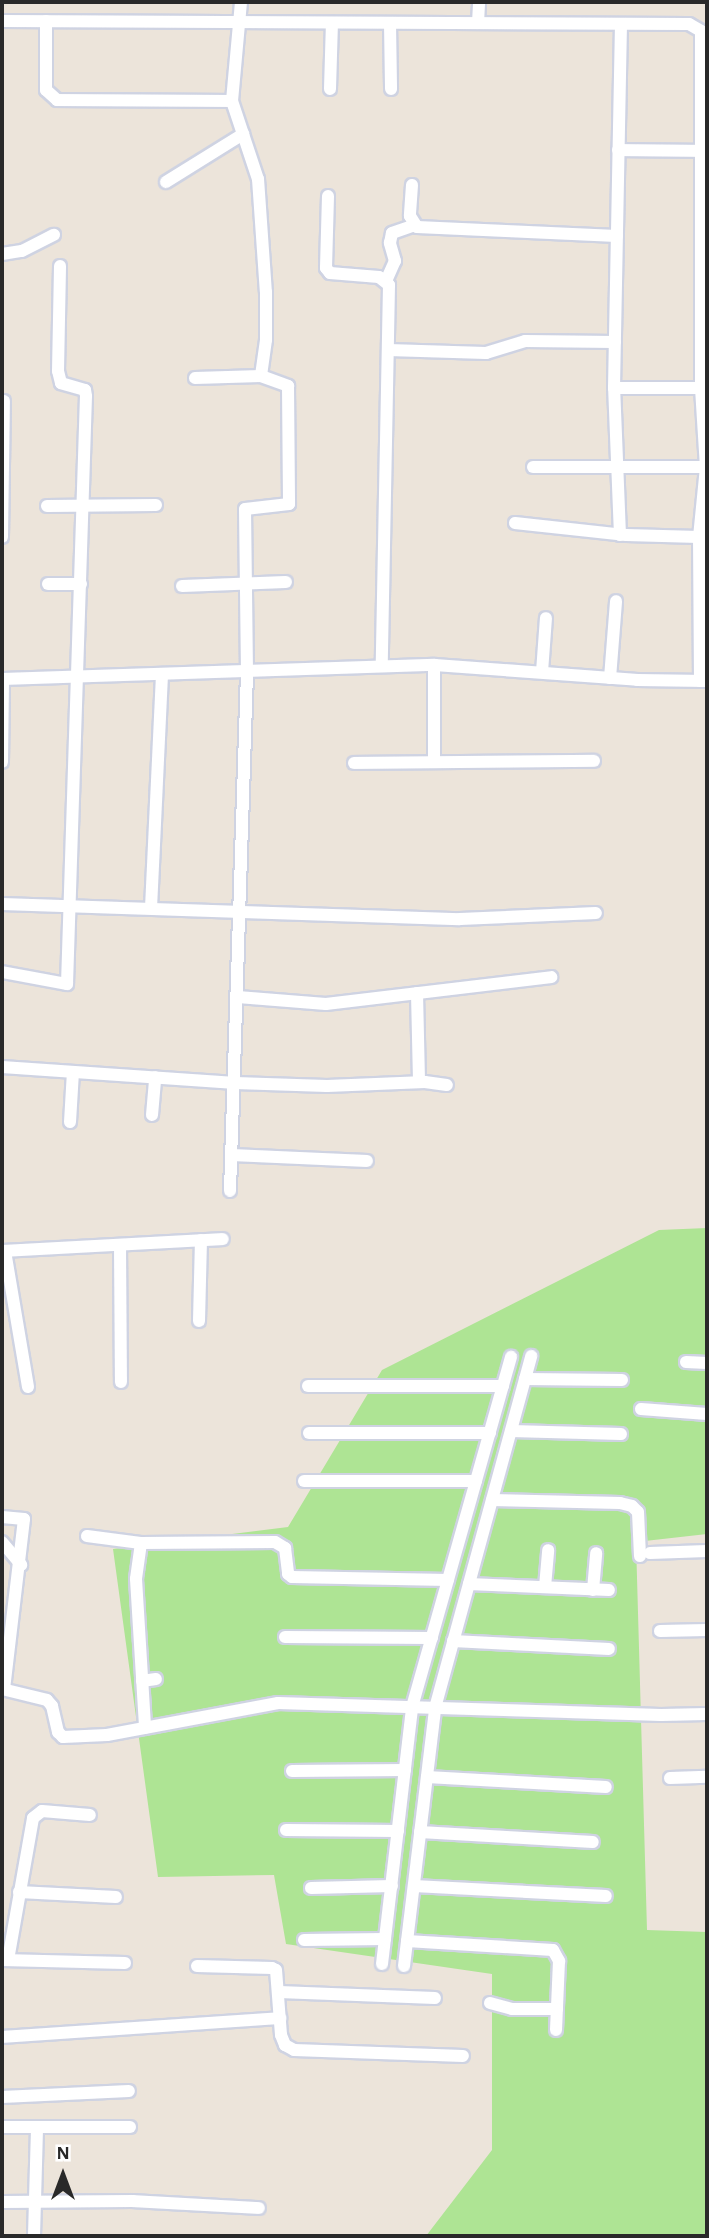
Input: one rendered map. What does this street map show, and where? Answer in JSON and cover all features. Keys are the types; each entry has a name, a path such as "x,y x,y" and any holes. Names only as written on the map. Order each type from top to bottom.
{"street":[{"path":"241,2 232,101 258,179 266,292 266,340 261,376"},
{"path":"478,23 479,2"},
{"path":"2,21 689,24 701,31 707,467 699,537 704,604 704,681 610,678 434,666 2,679 2,762"},
{"path":"46,21 46,90 57,100 232,101"},
{"path":"330,89 332,23"},
{"path":"390,23 391,89"},
{"path":"620,535 614,388 621,24"},
{"path":"166,182 243,134"},
{"path":"618,150 704,151"},
{"path":"412,185 411,216 415,225"},
{"path":"328,196 326,268 330,273 379,276 386,281"},
{"path":"382,666 389,295 386,281 395,261 390,243 392,233 415,225 617,236"},
{"path":"2,254 22,251 54,235"},
{"path":"2,972 67,984 76,678 85,506 86,396 85,390 61,383 58,371 60,266"},
{"path":"388,349 486,353 525,341 615,342"},
{"path":"195,378 261,376 288,386 289,504 245,509 247,673 230,1191"},
{"path":"614,388 704,388"},
{"path":"2,537 4,401"},
{"path":"533,467 707,467"},
{"path":"47,506 156,505"},
{"path":"515,523 620,535 699,537"},
{"path":"182,586 286,582"},
{"path":"48,584 81,584"},
{"path":"610,678 616,601"},
{"path":"542,672 546,618"},
{"path":"434,666 434,760"},
{"path":"151,908 162,674"},
{"path":"354,763 434,760 594,761"},
{"path":"2,904 460,919 596,913"},
{"path":"238,997 326,1003 551,977"},
{"path":"417,993 419,1082"},
{"path":"2,1067 235,1083 327,1086 419,1082 447,1085"},
{"path":"70,1122 73,1072"},
{"path":"152,1115 155,1077"},
{"path":"232,1155 367,1161"},
{"path":"27,1387 3,1251 223,1239"},
{"path":"199,1321 201,1240"},
{"path":"120,1246 121,1382"},
{"path":"404,1965 435,1708 531,1356"},
{"path":"383,1964 412,1707 511,1357"},
{"path":"686,1362 707,1363"},
{"path":"525,1379 622,1380"},
{"path":"308,1386 503,1386"},
{"path":"641,1409 707,1414"},
{"path":"511,1431 621,1434"},
{"path":"309,1433 489,1433"},
{"path":"304,1481 476,1481"},
{"path":"492,1500 620,1503 632,1506 638,1512 645,1554 707,1551"},
{"path":"2,1517 24,1519 21,1565 3,1689 47,1700 52,1706 58,1732 63,1737 107,1735 278,1703 661,1715 707,1714"},
{"path":"87,1536 141,1543 275,1542 285,1548 288,1574 292,1577 448,1580"},
{"path":"2,1542 21,1565"},
{"path":"141,1543 136,1579 145,1728"},
{"path":"545,1587 548,1550"},
{"path":"593,1590 596,1553"},
{"path":"469,1584 608,1590"},
{"path":"442,1602 464,1602"},
{"path":"660,1631 707,1630"},
{"path":"285,1637 432,1638"},
{"path":"453,1641 608,1649"},
{"path":"142,1681 156,1679"},
{"path":"292,1771 405,1770"},
{"path":"427,1777 606,1787"},
{"path":"670,1778 707,1777"},
{"path":"90,1815 42,1811 33,1818 5,1960 125,1963"},
{"path":"286,1830 398,1831"},
{"path":"420,1832 593,1842"},
{"path":"311,1888 392,1886"},
{"path":"414,1886 606,1896"},
{"path":"19,1892 116,1897"},
{"path":"304,1940 385,1940"},
{"path":"407,1941 553,1950 559,1961 556,2030"},
{"path":"197,1965 272,1968 279,1976 281,2035 285,2045 294,2050 463,2056"},
{"path":"279,1992 435,1998"},
{"path":"490,2003 512,2009 557,2009"},
{"path":"2,2037 280,2018"},
{"path":"2,2097 129,2091"},
{"path":"2,2127 130,2127"},
{"path":"34,2236 37,2129"},
{"path":"2,2202 133,2201 259,2208"}],"green space":[{"path":"707,1228 707,1534 636,1542 647,1930 707,1932 707,2236 426,2236 492,2150 492,1974 286,1944 274,1875 158,1877 113,1549 288,1527 382,1370 659,1230"}]}
